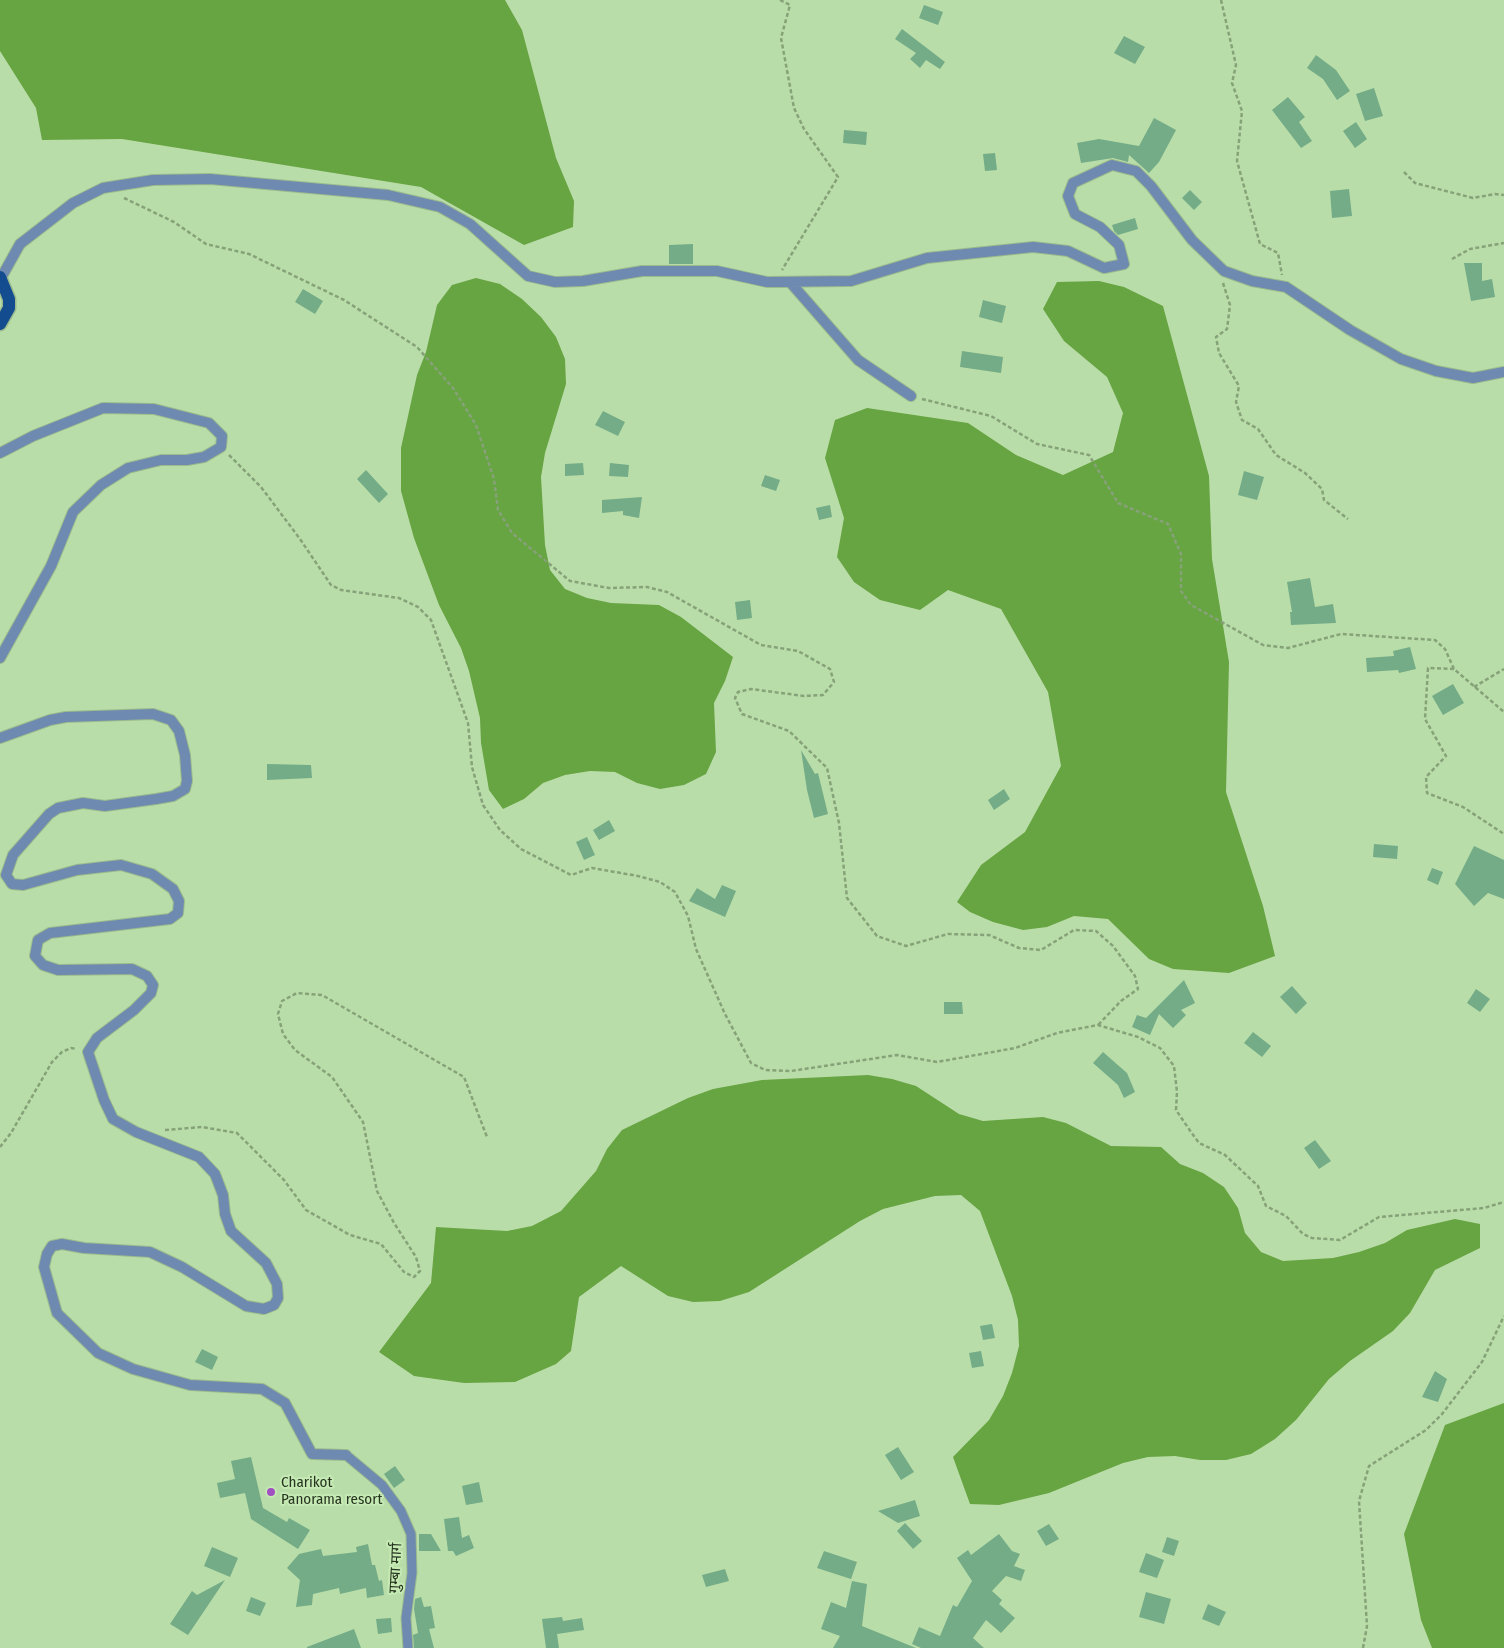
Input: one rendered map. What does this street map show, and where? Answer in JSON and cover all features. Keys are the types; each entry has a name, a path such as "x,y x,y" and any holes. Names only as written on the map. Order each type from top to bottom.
{"main road":[{"path":"0,324 9,308 9,299 1,278"}],"street":[{"path":"1,278 20,244 73,203 102,188 153,180 210,179 388,195 440,207 470,224 528,276 556,282 583,281 642,271 718,271 768,282 851,281 927,258 1033,247 1068,251 1104,268 1124,264 1120,245 1100,227 1075,214 1068,196 1073,183 1112,165 1136,171 1152,186 1192,240 1224,271 1252,281 1286,287 1350,330 1401,359 1436,372 1473,378 1504,372"},
{"path":"790,282 858,360 911,396"},
{"path":"0,453 33,436 103,408 154,409 209,423 222,436 221,447 204,457 187,460 161,460 128,468 101,484 73,512 51,566 0,658"},
{"path":"0,738 58,719 153,714 171,720 179,731 185,755 187,781 185,789 173,796 156,799 104,806 83,802 58,808 50,814 13,855 6,875 12,884 23,885 77,870 121,865 152,874 173,889 180,901 178,913 170,919 50,933 38,940 35,956 43,965 58,970 132,969 147,976 153,985 151,992 143,1002 97,1038 88,1052 113,1119 136,1132 199,1157 215,1174 223,1195 225,1214 231,1231 266,1263 278,1284 278,1298 274,1305 264,1309 246,1306 182,1267 150,1252 84,1248 62,1244 52,1246 47,1254 44,1268 57,1313 98,1353 132,1369 190,1385 262,1389 284,1403 312,1454 346,1455"}],"lane":[{"name":"गुम्बा मार्ग","path":"346,1455 382,1485 401,1511 411,1534 412,1573 406,1618 408,1648"}],"path":[{"path":"780,0 790,6 781,38 794,108 804,128 838,178 782,270"},
{"path":"1221,0 1236,65 1232,83 1242,110 1237,160 1260,244 1278,253 1282,274 1277,285"},
{"path":"1404,172 1415,183 1473,198 1495,194 1504,195"},
{"path":"102,188 174,222 206,244 250,254 344,300 417,347 453,388 476,426 494,479 498,510 512,532 570,581 609,588 647,586 667,592 761,645 798,651 830,669 834,682 823,695 804,696 751,688 738,692 735,698 742,714 789,731 828,768 839,824 847,898 877,936 906,946 948,934 989,935 1019,948 1042,950 1074,930 1096,931 1113,946 1135,976 1138,989 1121,1001 1098,1024"},
{"path":"1452,259 1470,249 1504,243"},
{"path":"1222,282 1230,305 1227,328 1216,337 1219,353 1239,386 1236,402 1242,420 1258,429 1276,455 1305,473 1322,490 1324,500 1348,519"},
{"path":"911,396 991,416 1037,444 1089,455 1118,503 1168,524 1181,554 1181,592 1191,605 1263,645 1288,648 1341,634 1435,640 1445,649 1454,669 1504,712"},
{"path":"221,447 261,487 300,538 331,585 341,590 399,598 418,607 431,620 468,723 472,767 483,804 500,830 521,849 571,875 592,868 660,882 675,892 688,916 696,949 725,1014 751,1063 765,1070 791,1071 897,1055 937,1062 1015,1048 1057,1033 1098,1024 1138,1037 1160,1048 1174,1066 1177,1092 1176,1110 1191,1132 1200,1143 1225,1155 1258,1186 1266,1206 1286,1216 1302,1234 1312,1238 1340,1240 1379,1217 1484,1208 1504,1202"},
{"path":"1454,669 1428,668 1425,719 1446,756 1426,778 1427,793 1463,808 1504,834"},
{"path":"1474,687 1504,669"},
{"path":"164,1130 202,1127 237,1133 284,1180 306,1210 350,1235 381,1244 404,1272 414,1277 420,1271 416,1257 394,1223 377,1191 363,1122 332,1077 294,1050 284,1034 278,1014 282,1001 297,993 322,995 464,1077 487,1137"},
{"path":"0,1147 52,1062 62,1052 71,1048 88,1052"},
{"path":"1363,1648 1367,1626 1358,1501 1369,1466 1426,1430 1442,1414 1482,1362 1504,1316"}],"green space":[{"path":"0,0 505,0 522,30 556,158 574,201 573,227 524,245 421,187 122,139 42,140 36,108 0,51"},
{"path":"476,278 500,284 522,299 541,317 556,337 565,359 566,384 545,453 541,477 545,545 550,570 565,589 587,598 611,603 659,605 681,617 733,657 725,681 714,703 716,752 706,774 684,785 660,789 637,783 615,772 590,771 565,775 543,783 524,799 503,809 489,790 481,743 480,718 469,671 461,648 439,605 414,538 401,491 401,448 417,375 426,352 437,305 452,285"},
{"path":"1099,281 1124,287 1163,306 1209,476 1212,559 1229,662 1226,792 1263,906 1275,956 1229,973 1173,969 1149,959 1108,919 1074,916 1047,927 1023,930 993,922 970,912 957,902 981,865 1025,832 1061,766 1048,692 1001,609 948,590 920,610 880,600 854,582 837,557 844,518 825,458 835,420 867,408 968,423 1016,455 1063,475 1113,452 1123,413 1107,377 1064,341 1043,309 1057,282"},
{"path":"868,1075 916,1086 959,1114 983,1121 1043,1117 1066,1123 1111,1146 1161,1147 1180,1164 1203,1173 1224,1187 1238,1208 1245,1233 1261,1252 1283,1261 1333,1258 1359,1252 1385,1243 1407,1230 1455,1219 1480,1224 1480,1248 1435,1270 1410,1313 1393,1331 1350,1361 1329,1379 1296,1420 1275,1439 1251,1454 1226,1460 1200,1460 1175,1456 1148,1457 1123,1463 1049,1493 999,1505 970,1504 953,1457 989,1420 1003,1396 1012,1373 1019,1346 1018,1320 1012,1296 980,1211 961,1195 935,1196 883,1209 860,1221 749,1292 720,1301 693,1302 668,1296 621,1266 579,1297 571,1351 556,1364 515,1382 464,1383 414,1376 379,1352 431,1283 436,1227 507,1231 532,1226 561,1211 596,1171 607,1149 622,1130 688,1098 713,1089 762,1080"},
{"path":"1504,1403 1504,1648 1432,1648 1421,1620 1404,1534 1445,1425"}],"building":[{"path":"924,5 943,12 938,25 919,18"},
{"path":"902,29 945,62 940,69 926,60 920,68 910,59 916,53 895,39"},
{"path":"1124,36 1145,47 1135,64 1114,53"},
{"path":"1316,55 1336,70 1350,91 1337,100 1323,79 1307,68"},
{"path":"1374,88 1383,116 1365,121 1356,94"},
{"path":"1288,97 1305,117 1299,122 1312,141 1301,148 1272,110"},
{"path":"1154,118 1176,130 1159,162 1149,173 1129,155 1128,162 1113,158 1081,163 1077,143 1099,139 1139,146"},
{"path":"1356,122 1367,139 1355,148 1343,131"},
{"path":"844,130 867,132 866,145 843,143"},
{"path":"995,153 997,170 985,171 983,154"},
{"path":"1349,189 1352,216 1332,218 1330,191"},
{"path":"1190,190 1202,202 1194,210 1182,198"},
{"path":"1135,218 1138,229 1118,235 1114,231 1112,225"},
{"path":"693,244 693,264 669,264 669,245"},
{"path":"1464,263 1482,263 1482,281 1492,279 1495,297 1471,301"},
{"path":"303,289 323,301 315,314 295,302"},
{"path":"983,300 1006,306 1002,323 979,317"},
{"path":"962,351 1003,357 1001,373 960,367"},
{"path":"603,411 625,422 618,436 595,425"},
{"path":"583,463 584,475 565,476 565,464"},
{"path":"610,463 629,465 628,477 609,476"},
{"path":"366,470 388,494 379,503 357,479"},
{"path":"1244,471 1264,477 1257,500 1238,495"},
{"path":"765,475 780,480 776,491 761,486"},
{"path":"642,497 639,518 623,515 623,511 602,513 602,500"},
{"path":"830,505 832,517 819,520 816,508"},
{"path":"1310,578 1315,607 1333,604 1336,623 1291,625 1290,612 1292,612 1287,582"},
{"path":"750,600 752,618 737,620 735,602"},
{"path":"1410,647 1416,669 1399,673 1398,670 1367,672 1366,658 1394,656 1393,651"},
{"path":"1453,684 1464,703 1443,715 1432,696"},
{"path":"801,750 815,774 818,773 828,814 814,818 807,790"},
{"path":"267,764 311,765 312,778 267,780"},
{"path":"1004,789 1010,799 994,810 988,800"},
{"path":"609,820 615,831 599,840 593,830"},
{"path":"587,837 595,855 584,860 576,842"},
{"path":"1374,844 1398,846 1397,859 1373,857"},
{"path":"1474,846 1504,860 1504,899 1488,893 1474,906 1455,884"},
{"path":"1432,868 1443,872 1438,885 1427,880"},
{"path":"722,885 736,891 725,917 689,901 697,888 715,899"},
{"path":"1184,980 1195,1003 1181,1010 1186,1015 1173,1028 1159,1014 1150,1035 1132,1027 1137,1015 1146,1018"},
{"path":"1292,986 1307,1003 1296,1014 1280,997"},
{"path":"1476,989 1490,999 1480,1012 1467,1003"},
{"path":"944,1002 962,1002 963,1014 944,1014"},
{"path":"1253,1032 1271,1046 1262,1057 1244,1043"},
{"path":"1103,1052 1127,1073 1135,1092 1124,1098 1118,1085 1093,1063"},
{"path":"1315,1140 1331,1161 1319,1169 1304,1148"},
{"path":"992,1324 995,1338 983,1340 980,1326"},
{"path":"202,1349 218,1357 212,1370 195,1362"},
{"path":"981,1351 984,1366 972,1368 969,1353"},
{"path":"1435,1371 1447,1379 1438,1402 1422,1397"},
{"path":"898,1447 914,1472 901,1480 885,1455"},
{"path":"251,1457 263,1508 287,1522 289,1518 310,1530 298,1549 251,1519 245,1493 220,1498 217,1483 235,1479 231,1461"},
{"path":"395,1466 405,1480 394,1488 384,1474"},
{"path":"479,1482 483,1502 466,1505 462,1486"},
{"path":"915,1500 920,1516 898,1523 878,1511"},
{"path":"459,1517 462,1538 469,1535 474,1548 456,1556 453,1551 448,1551 444,1519"},
{"path":"905,1523 922,1541 913,1549 897,1531"},
{"path":"1049,1524 1059,1539 1046,1546 1037,1531"},
{"path":"419,1534 431,1534 441,1551 419,1551"},
{"path":"999,1534 1012,1551 1020,1554 1014,1566 1025,1570 1021,1581 1006,1576 992,1591 1002,1600 999,1604 1015,1618 1001,1633 986,1620 973,1638 984,1648 921,1648 912,1644 919,1627 940,1636 953,1605 957,1607 972,1581 957,1558 968,1550 971,1555"},
{"path":"1167,1537 1179,1541 1174,1556 1162,1552"},
{"path":"368,1544 372,1565 375,1565 379,1581 382,1580 384,1595 367,1598 366,1588 340,1594 339,1588 313,1594 312,1605 296,1607 300,1580 287,1568 299,1554 321,1549 323,1556 357,1552 356,1547"},
{"path":"212,1547 238,1558 230,1577 204,1566"},
{"path":"824,1551 857,1562 851,1579 817,1568"},
{"path":"1146,1553 1164,1560 1157,1578 1139,1572"},
{"path":"725,1569 729,1581 706,1587 702,1575"},
{"path":"225,1580 188,1635 170,1624 192,1591 197,1595"},
{"path":"852,1581 867,1584 862,1626 916,1648 833,1648 840,1636 821,1629 831,1602 846,1608"},
{"path":"1146,1592 1171,1599 1164,1624 1139,1617"},
{"path":"251,1597 266,1603 260,1616 246,1611"},
{"path":"421,1597 424,1607 431,1606 435,1628 429,1629 434,1648 414,1648 413,1635 418,1633 414,1609 415,1599"},
{"path":"1208,1604 1226,1612 1219,1626 1202,1619"},
{"path":"562,1617 563,1621 582,1618 584,1630 557,1634 559,1648 546,1648 542,1619"},
{"path":"391,1618 392,1632 378,1634 376,1619"},
{"path":"354,1629 361,1648 307,1648 307,1647"}],"place":[{"name":"Charikot Panorama resort","path":"271,1492"}]}
